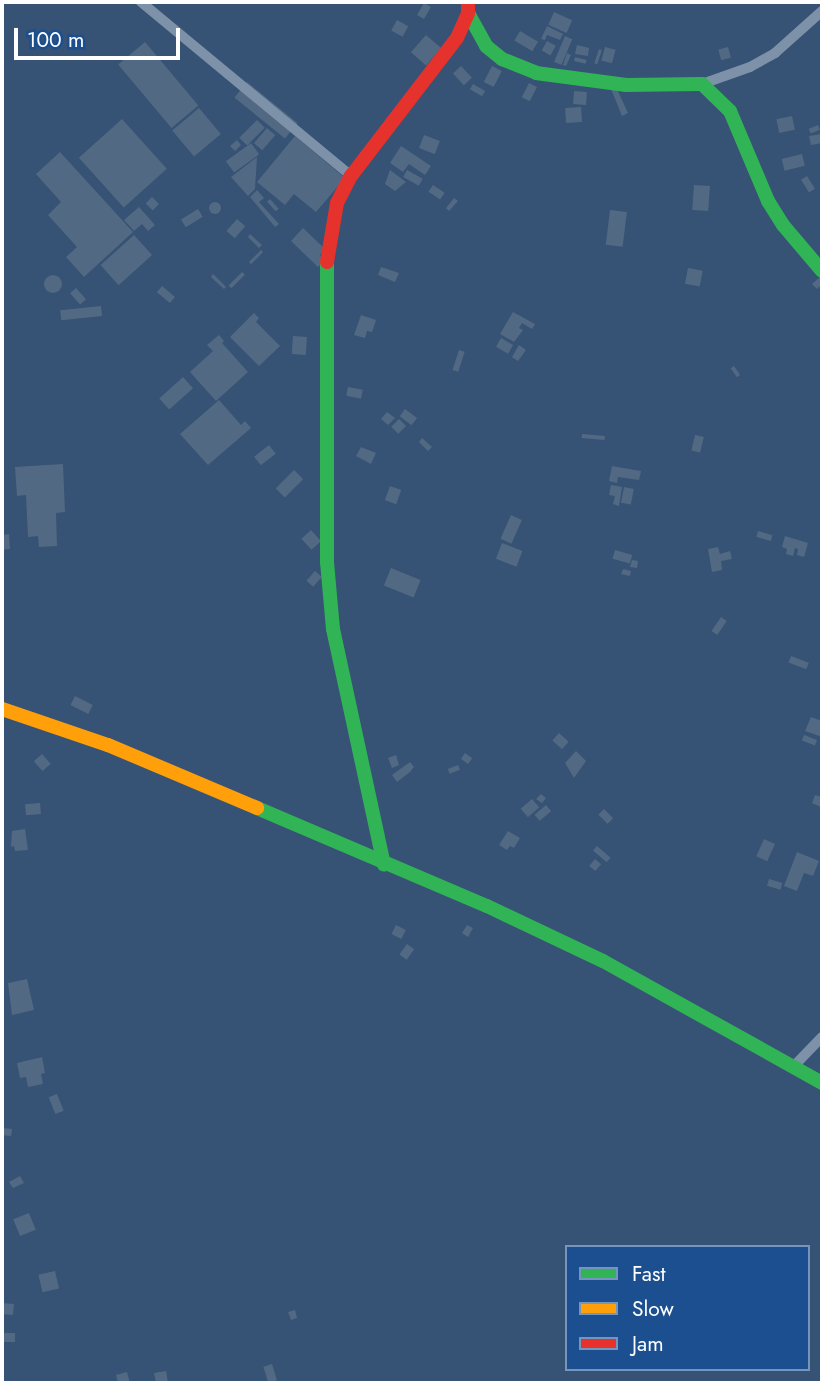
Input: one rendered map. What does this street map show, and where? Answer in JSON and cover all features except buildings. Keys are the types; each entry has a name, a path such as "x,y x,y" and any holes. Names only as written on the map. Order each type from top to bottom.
{"street":[{"path":"141,2 351,176"},
{"path":"384,865 333,629 327,562 325,275 337,203 351,176 436,69 457,38 468,7"},
{"path":"468,7 474,31 486,46 502,59 536,73 626,85 702,84 750,67 775,53 822,11"},
{"path":"702,84 730,111 768,201 783,225 822,271"},
{"path":"2,709 108,745 384,865 487,906 603,961 822,1083"},
{"path":"793,1067 822,1037"}],"traffic: fast":[{"path":"468,13 486,46 502,59 536,73 626,85 702,84 730,111 768,201 783,225 822,271"},
{"path":"327,262 327,562 333,629 384,865"},
{"path":"257,808 487,906 603,961 822,1083"}],"traffic: slow":[{"path":"2,709 108,745 257,808"}],"traffic: jam":[{"path":"327,262 337,203 351,176 457,38 468,13 468,2"}]}
